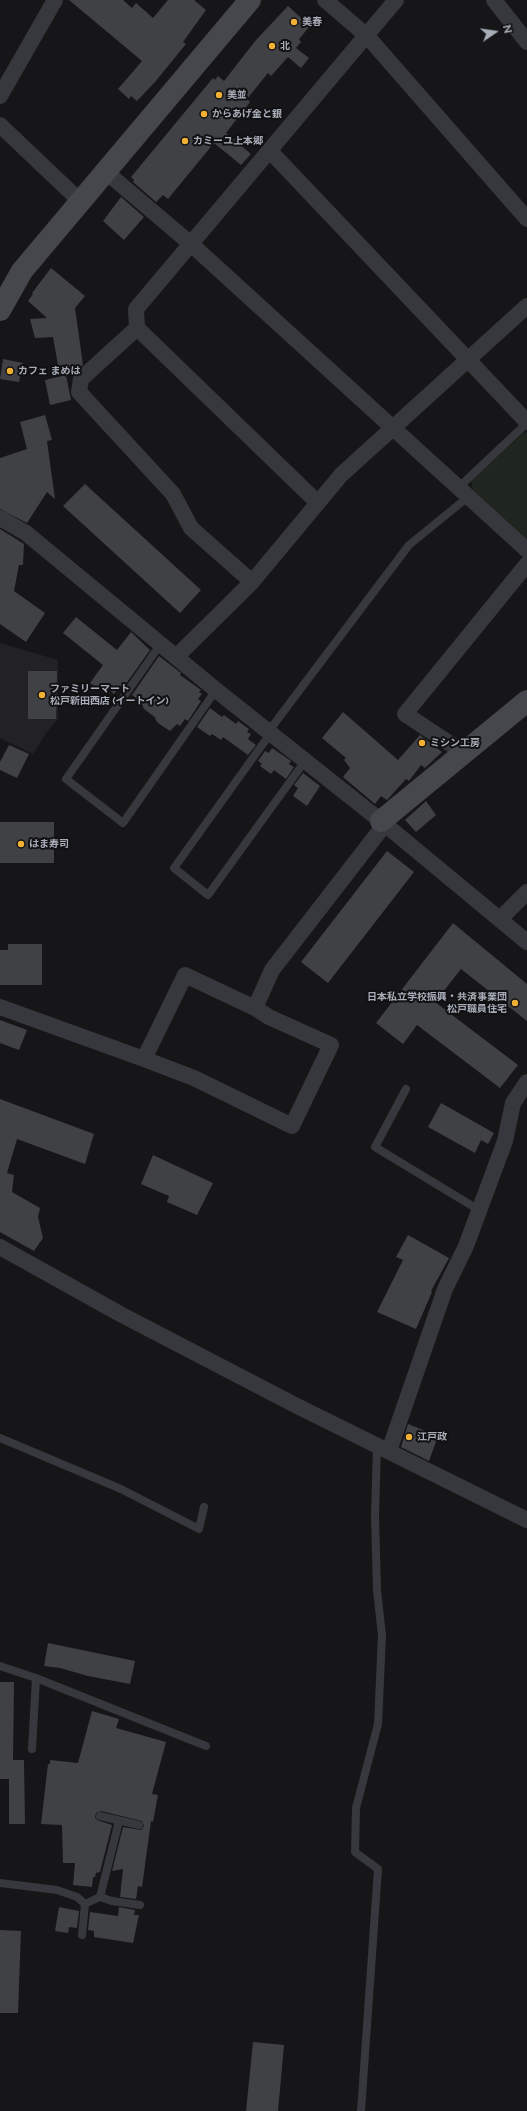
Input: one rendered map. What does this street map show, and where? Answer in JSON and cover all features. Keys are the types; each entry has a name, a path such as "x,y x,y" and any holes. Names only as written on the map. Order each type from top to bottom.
{"street":[{"path":"0,96 55,0"},
{"path":"0,310 22,271 250,0"},
{"path":"324,0 367,36 527,219"},
{"path":"318,502 137,328 136,309 396,0"},
{"path":"494,0 527,42"},
{"path":"0,125 80,201"},
{"path":"270,151 527,423"},
{"path":"106,172 191,244 527,550"},
{"path":"176,657 252,582 341,475 527,306"},
{"path":"137,328 81,379 80,392 172,494 191,528 252,582"},
{"path":"0,518 26,533 160,645 383,822 527,942"},
{"path":"464,753 405,714 527,564"},
{"path":"255,1008 272,970 383,822 527,701"},
{"path":"500,919 527,892"},
{"path":"0,1006 194,1078 292,1126 331,1045 185,975 144,1059"},
{"path":"383,1448 446,1289 466,1246 505,1141 513,1103 527,1082"},
{"path":"0,1248 150,1330 295,1405 527,1520"}],"lane":[{"path":"305,761 208,895 174,868 269,733 408,545 463,492 527,423"},
{"path":"160,645 66,779 123,823 216,690"},
{"path":"406,1090 375,1147 479,1210"},
{"path":"0,1438 121,1489 199,1529 204,1507"},
{"path":"361,2111 378,1869 355,1852 356,1808 378,1724 382,1636 377,1590 375,1516 383,1448"},
{"path":"0,1666 36,1678 206,1746"},
{"path":"32,1748 36,1678"},
{"path":"100,1816 139,1825"},
{"path":"100,1897 119,1821"},
{"path":"0,1884 57,1890 76,1897 85,1904"},
{"path":"85,1904 100,1897 112,1901 140,1905"},
{"path":"82,1935 85,1904"}],"shaded area":[{"path":"527,432 527,539 473,490 471,481 523,433"},
{"path":"0,643 58,660 58,719 46,733 33,754 0,738"}],"building":[{"path":"69,0 123,0 132,8 136,3 153,18 168,0 194,0 206,10 183,42 186,44 155,82 137,101 131,96 129,99 118,89 142,61"},
{"path":"288,6 310,26 299,39 301,42 296,48 309,58 301,68 288,57 271,76 268,73 247,99 250,102 226,133 251,154 241,165 214,143 168,199 163,195 156,202 133,182 134,180 131,177 213,78 215,80 218,76 224,81 256,40"},
{"path":"121,197 144,217 124,240 103,221"},
{"path":"51,268 85,296 75,308 83,365 80,367 59,371 53,337 35,338 30,319 47,318 28,301 33,294 32,293"},
{"path":"3,359 23,363 19,382 0,379"},
{"path":"66,375 71,400 50,405 45,380"},
{"path":"45,415 52,440 47,441 55,499 47,492 27,523 0,509 0,458 27,449 20,422"},
{"path":"85,484 201,590 180,613 63,506"},
{"path":"0,529 24,544 23,565 19,565 14,591 45,613 26,642 0,624"},
{"path":"76,617 117,650 131,632 150,650 123,688 120,686 114,694 106,687 103,692 90,683 103,665 63,633"},
{"path":"159,656 181,673 180,675 201,690 199,692 202,694 198,699 201,701 188,721 185,719 180,726 177,724 170,731 158,723 155,719 156,718 144,709 141,702 132,695"},
{"path":"28,671 57,671 56,719 28,719"},
{"path":"210,708 222,717 224,715 236,724 238,721 249,729 247,732 251,734 248,739 256,745 248,755 223,737 221,740 212,734 210,736 197,727"},
{"path":"343,712 398,760 420,735 442,752 425,768 421,765 409,781 406,779 387,800 381,796 375,804 343,777 350,768 344,760 346,758 322,738"},
{"path":"9,745 29,754 17,778 0,770 0,762"},
{"path":"272,748 291,761 289,764 294,767 286,779 274,770 271,774 260,766 262,764 258,761 265,751 269,753"},
{"path":"303,773 320,786 307,806 293,796 298,788 294,785"},
{"path":"426,801 436,815 416,832 405,820"},
{"path":"0,822 54,822 54,863 0,863"},
{"path":"387,851 414,872 328,983 301,962"},
{"path":"453,923 527,984 527,1021 461,969 435,1002 518,1065 500,1088 417,1025 403,1044 376,1023"},
{"path":"8,944 42,944 42,985 0,985 0,950 8,950"},
{"path":"0,1020 27,1030 19,1050 0,1043"},
{"path":"0,1099 94,1134 85,1164 17,1139 7,1173 14,1175 12,1192 40,1208 38,1217 43,1238 34,1251 0,1232"},
{"path":"441,1103 494,1133 488,1144 481,1140 475,1153 428,1127"},
{"path":"153,1155 213,1183 197,1215 167,1202 169,1196 141,1184"},
{"path":"408,1235 449,1258 431,1291 432,1292 416,1329 377,1312 403,1260 396,1257"},
{"path":"408,1424 438,1436 429,1461 401,1447"},
{"path":"48,1643 135,1661 130,1684 88,1676 60,1668 44,1666"},
{"path":"0,1682 14,1682 13,1760 24,1760 25,1824 9,1824 9,1779 0,1779"},
{"path":"92,1711 119,1719 116,1728 166,1742 152,1794 158,1795 153,1822 151,1821 142,1887 138,1886 136,1899 120,1897 123,1869 112,1871 123,1827 141,1830 144,1826 142,1821 101,1811 96,1813 95,1817 97,1820 112,1825 100,1872 96,1873 95,1877 93,1877 92,1887 73,1885 75,1863 63,1863 62,1825 41,1824 48,1764 50,1764 50,1760 78,1763"},
{"path":"59,1907 79,1911 77,1928 69,1927 68,1933 55,1931"},
{"path":"119,1907 135,1910 134,1915 139,1915 133,1943 94,1937 94,1931 88,1930 90,1912 118,1916"},
{"path":"0,1930 21,1931 18,2013 0,2013"},
{"path":"253,2042 284,2045 278,2111 246,2111"}],"place":[{"name":"美春","path":"294,22"},
{"name":"北","path":"272,46"},
{"name":"美並","path":"219,95"},
{"name":"からあげ金と銀","path":"204,114"},
{"name":"カミーユ上本郷","path":"185,141"},
{"name":"カフェ まめは","path":"10,371"},
{"name":"ファミリーマート 松戸新田西店 (イートイン)","path":"42,695"},
{"name":"ミシン工房","path":"422,743"},
{"name":"はま寿司","path":"21,844"},
{"name":"日本私立学校振興・共済事業団 松戸職員住宅","path":"515,1003"},
{"name":"江戸政","path":"409,1437"}]}
